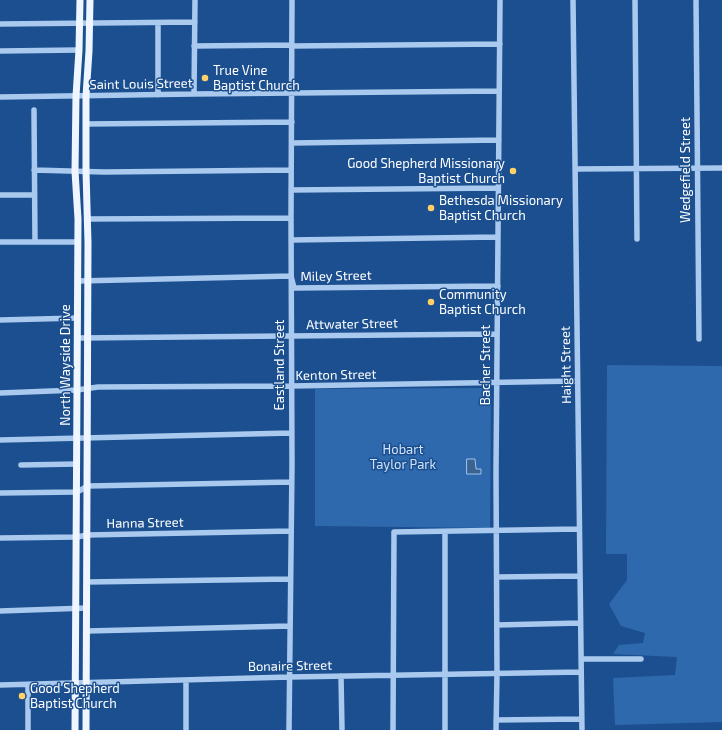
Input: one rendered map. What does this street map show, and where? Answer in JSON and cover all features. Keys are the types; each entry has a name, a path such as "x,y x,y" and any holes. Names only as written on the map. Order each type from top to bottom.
{"main road":[{"name":"North Wayside Drive","path":"75,730 78,338 76,96 80,0"},
{"name":"North Wayside Drive","path":"86,730 88,243 86,96 90,0"},
{"path":"78,242 88,243"}],"street":[{"path":"194,94 195,0"},
{"name":"Eastland Street","path":"289,730 292,336 292,0"},
{"name":"Bacher Street","path":"496,730 496,471 500,0"},
{"name":"Haight Street","path":"573,0 582,730"},
{"path":"635,0 637,168 636,239"},
{"name":"Wedgefield Street","path":"696,0 699,339"},
{"path":"0,24 195,22"},
{"path":"158,23 158,94"},
{"path":"194,46 500,44"},
{"path":"0,51 79,50"},
{"name":"Saint Louis Street","path":"0,98 158,94 499,91"},
{"path":"34,110 35,242"},
{"path":"86,124 292,122"},
{"path":"292,143 499,140"},
{"path":"575,169 722,168"},
{"path":"34,170 104,172 291,170"},
{"path":"291,190 498,188"},
{"path":"0,195 34,195"},
{"path":"87,219 291,218"},
{"path":"291,240 498,237"},
{"path":"0,242 78,242"},
{"name":"Miley Street","path":"78,281 291,276 294,288 498,286"},
{"path":"0,320 78,318"},
{"name":"Attwater Street","path":"78,338 497,334"},
{"name":"Kenton Street","path":"0,393 77,390 98,387 291,386 577,381"},
{"path":"0,440 291,434"},
{"path":"21,466 77,464"},
{"path":"0,493 77,492 88,486 291,482"},
{"path":"393,730 394,532 579,529"},
{"name":"Hanna Street","path":"0,538 291,531"},
{"path":"445,532 445,730"},
{"path":"497,577 580,576"},
{"path":"87,582 290,579"},
{"path":"0,610 87,608"},
{"path":"497,625 580,623"},
{"path":"86,631 290,626"},
{"path":"581,659 641,659"},
{"name":"Bonaire Street","path":"0,685 290,677 581,672"},
{"path":"342,676 342,730"},
{"path":"186,680 186,730"},
{"path":"28,685 28,730"},
{"path":"496,720 581,719"}],"green space":[{"path":"607,365 722,366 722,722 615,725 613,678 675,675 677,657 613,654 619,645 643,643 645,633 621,626 609,604 627,580 627,554 606,554"},
{"name":"Hobart Taylor Park","path":"491,388 490,528 315,526 315,389"}],"shaded area":[{"path":"467,459 475,459 476,469 481,469 481,474 467,474"}],"place":[{"name":"True Vine Baptist Church","path":"205,78"},
{"name":"Good Shepherd Missionary Baptist Church","path":"513,171"},
{"name":"Bethesda Missionary Baptist Church","path":"431,208"},
{"name":"Community Baptist Church","path":"431,302"},
{"name":"Good Shepherd Baptist Church","path":"22,696"}]}
